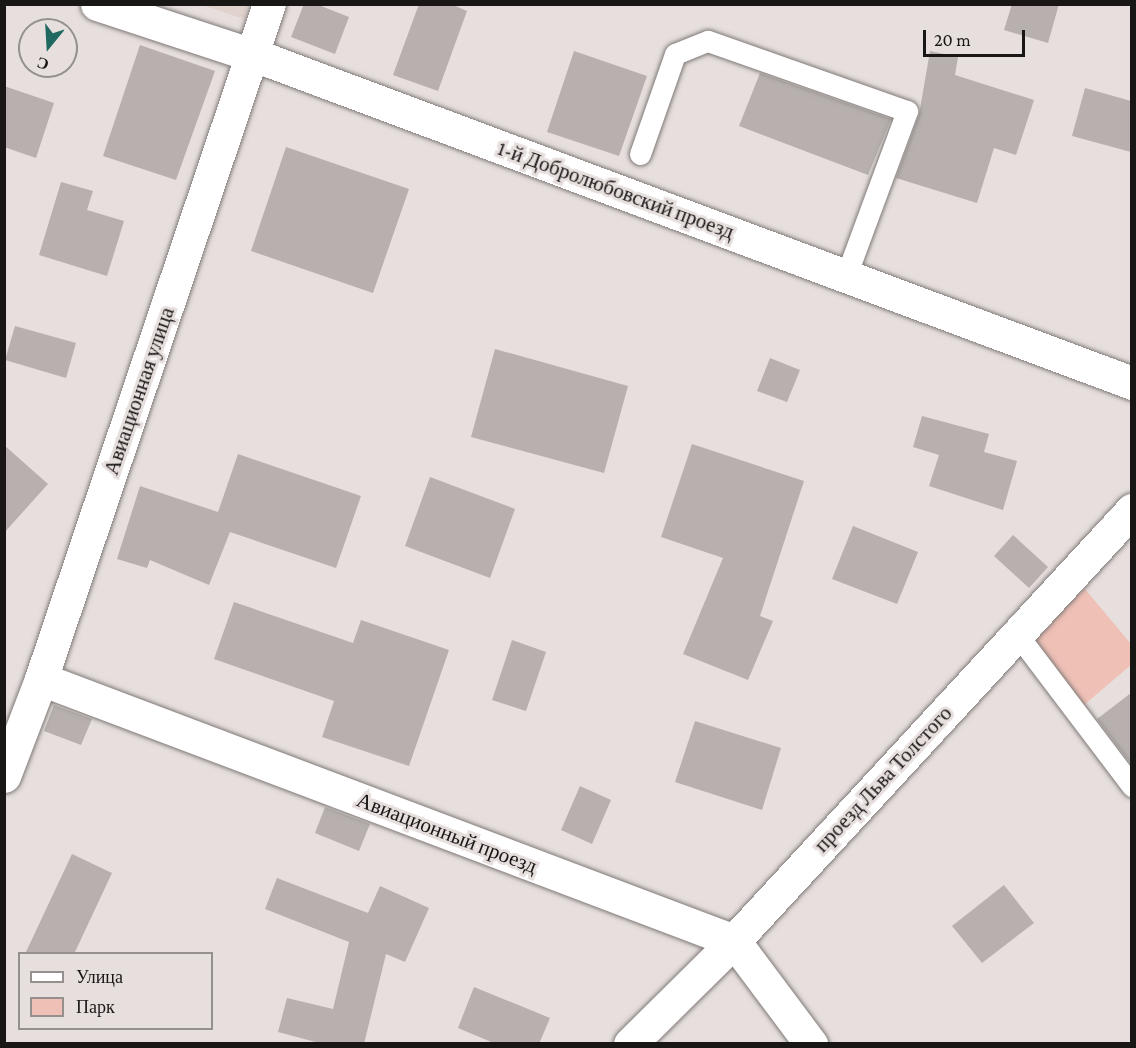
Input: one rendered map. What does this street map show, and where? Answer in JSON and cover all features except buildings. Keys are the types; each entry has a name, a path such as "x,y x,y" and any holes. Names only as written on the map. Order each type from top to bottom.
{"street":[{"name":"1-й Добролюбовский проезд","path":"97,4 253,55 1131,383"},
{"name":"Авиационная улица","path":"4,776 41,680 269,4"},
{"name":"проезд Льва Толстого","path":"630,1044 734,941 1131,510"},
{"name":"Авиационный проезд","path":"41,680 734,941"},
{"path":"734,941 811,1044"}],"lane":[{"path":"640,154 675,54 708,41 907,111 846,276"},
{"path":"1017,634 1131,786"}],"shaded area":[{"path":"202,5 248,5 244,19"}],"green space":[{"path":"1085,589 1131,644 1131,665 1084,705 1027,638"}]}
